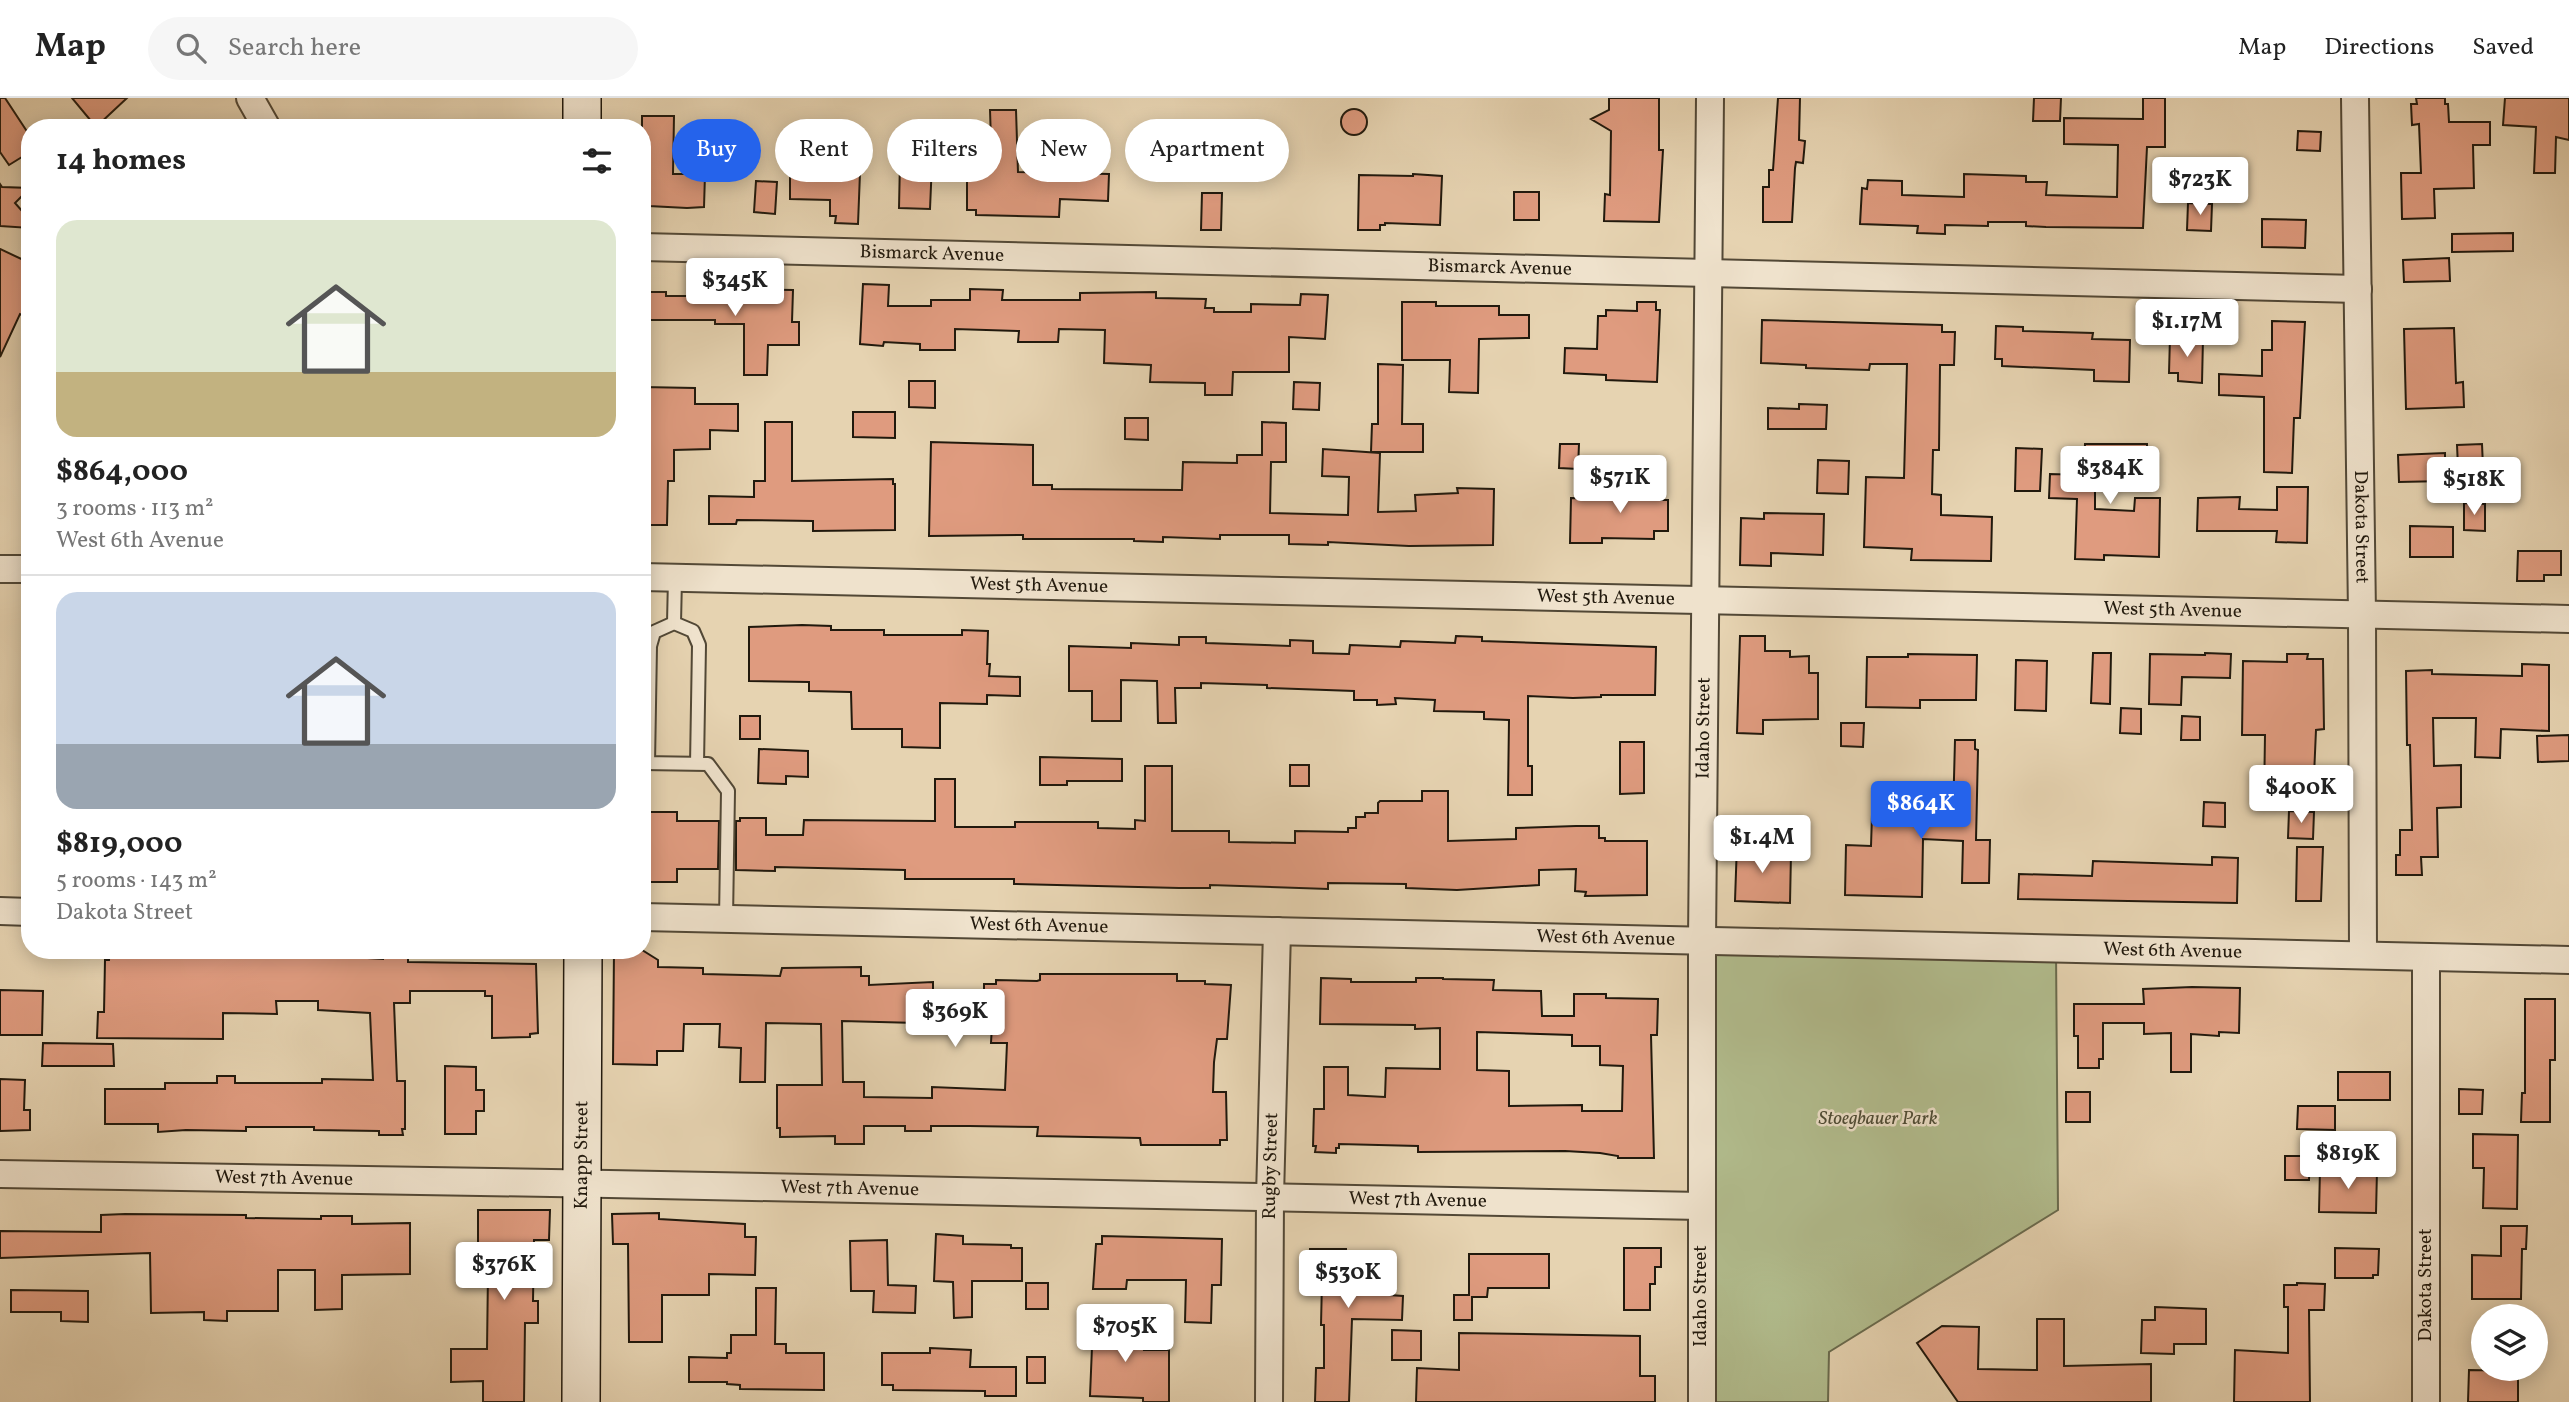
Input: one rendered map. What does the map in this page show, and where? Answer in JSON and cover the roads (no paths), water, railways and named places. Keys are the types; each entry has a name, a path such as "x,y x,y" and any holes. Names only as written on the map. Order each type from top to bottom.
{"street":[{"path":"250,98 262,119"},
{"path":"582,98 582,119"},
{"name":"Idaho Street","path":"1702,1402 1702,941 1710,98"},
{"name":"Dakota Street","path":"2355,98 2362,614 2363,955"},
{"name":"Bismarck Avenue","path":"651,247 2358,289"},
{"path":"0,569 21,569"},
{"name":"West 5th Avenue","path":"651,577 2569,619"},
{"path":"0,911 21,912"},
{"name":"West 6th Avenue","path":"651,917 2569,960"},
{"name":"Rugby Street","path":"1269,1402 1270,1197 1277,931"},
{"name":"Dakota Street","path":"2426,1402 2427,957"},
{"name":"Knapp Street","path":"581,1402 583,959"},
{"name":"West 7th Avenue","path":"0,1174 1701,1206"}],"lane":[{"path":"674,623 675,578"},
{"path":"651,642 654,632 674,623 693,631 699,645 697,764"},
{"path":"651,763 708,764 727,792 726,919"}],"park label":[{"name":"Stoegbauer Park","path":"1878,1119"}]}
